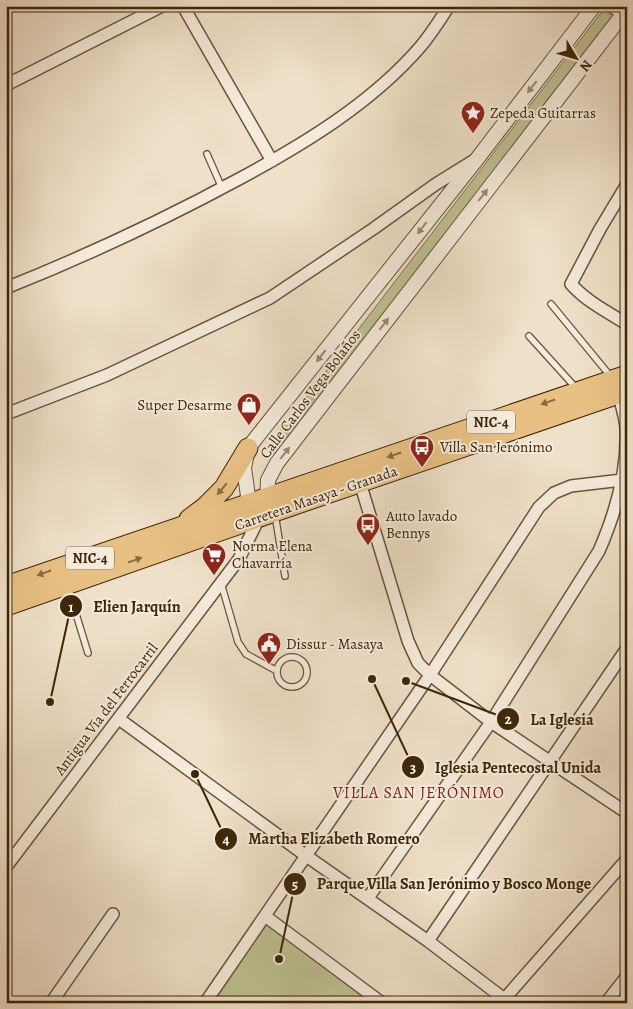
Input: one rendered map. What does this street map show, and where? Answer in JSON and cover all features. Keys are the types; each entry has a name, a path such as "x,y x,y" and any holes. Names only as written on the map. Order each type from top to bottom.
{"highway":[{"name":"Carretera Masaya - Granada","path":"358,475 579,392 622,385"},
{"name":"Carretera Masaya - Granada","path":"6,606 263,507 622,385"},
{"path":"174,530 205,507 224,488 248,448"},
{"name":"Carretera Masaya - Granada","path":"6,586 174,530 263,507"}],"street":[{"path":"6,85 162,6"},
{"path":"184,6 272,161"},
{"path":"6,288 86,255 222,188 323,130 382,85 421,46 449,6"},
{"name":"Calle Carlos Vega Bolaños","path":"263,507 244,468 248,448 477,159 594,6"},
{"path":"610,6 625,13"},
{"name":"Calle Carlos Vega Bolaños","path":"263,507 268,480 277,463 625,13"},
{"path":"6,414 107,375 270,298 436,184 477,159"},
{"path":"627,184 600,229 571,284 594,303 627,324"},
{"path":"368,898 491,722 599,550 610,524 622,480 626,426 622,385"},
{"path":"358,475 408,642 418,662 430,675 491,722 627,812"},
{"path":"205,1003 430,675 539,507 554,493 571,486 622,480"},
{"name":"Antigua Vía del Ferrocarril","path":"6,867 239,559 263,507"},
{"path":"428,941 627,648"},
{"path":"119,718 305,855 428,941 503,998 507,996 627,859"},
{"path":"51,1003 113,914"},
{"path":"265,916 382,1003"},
{"path":"606,1003 627,976"}],"lane":[{"path":"207,154 222,188"},
{"path":"551,304 622,385"},
{"path":"529,336 579,392"},
{"path":"263,507 286,576"},
{"path":"221,583 238,642 246,654 277,671 279,680 285,686 293,687 301,684 306,677 307,669 303,661 295,657 287,658 280,663 277,671"},
{"path":"66,584 88,653"}],"green space":[{"path":"604,9 615,17 275,453 268,447"},
{"path":"265,916 382,1003 205,1003"}],"place":[{"name":"Zepeda Guitarras","path":"473,134"},
{"name":"Super Desarme","path":"249,426"},
{"name":"Villa San Jerónimo","path":"422,468"},
{"name":"Auto lavado Bennys","path":"368,546"},
{"name":"Norma Elena Chavarría","path":"214,576"},
{"name":"Dissur - Masaya","path":"269,665"},
{"name":"Iglesia Pentecostal Unida","path":"372,679"},
{"name":"La Iglesia","path":"406,681"},
{"name":"Elien Jarquín","path":"50,702"},
{"name":"Martha Elizabeth Romero","path":"195,774"},
{"name":"Parque Villa San Jerónimo y Bosco Monge","path":"279,959"}],"district":[{"name":"VILLA SAN JERÓNIMO","path":"419,793"}]}
